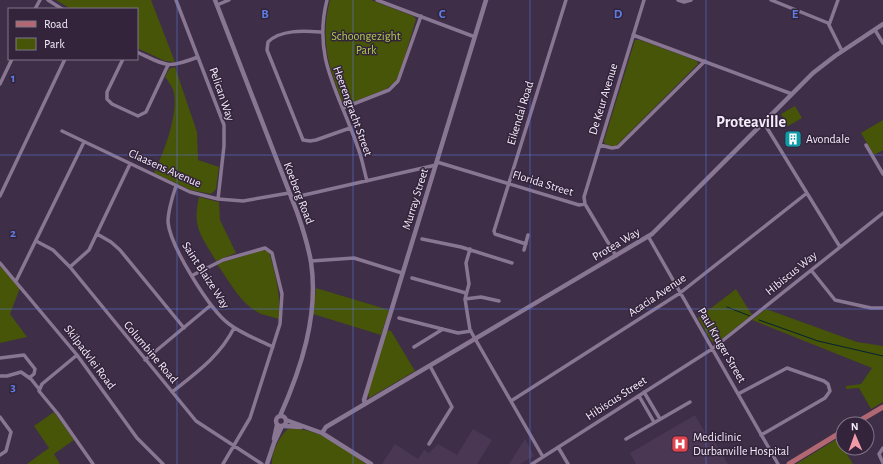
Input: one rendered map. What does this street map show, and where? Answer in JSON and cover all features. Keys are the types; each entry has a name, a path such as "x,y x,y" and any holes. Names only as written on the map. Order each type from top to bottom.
{"main road":[{"path":"868,416 883,407"},
{"path":"789,464 835,436"}],"street":[{"path":"48,0 60,8"},
{"name":"Pelican Way","path":"176,0 224,125 224,146 218,199"},
{"path":"216,2 229,0"},
{"name":"Heerengracht Street","path":"327,0 322,32 327,67 358,148 367,181"},
{"path":"377,0 475,37"},
{"name":"Murray Street","path":"365,404 364,400 402,273 486,0"},
{"name":"Eikendal Road","path":"526,244 495,234 494,231 566,0"},
{"name":"De Keur Avenue","path":"585,204 584,197 644,0"},
{"path":"678,0 684,2 691,0"},
{"path":"770,0 821,19 829,25 842,51"},
{"path":"829,25 838,0"},
{"name":"Koeberg Road","path":"216,2 290,195 306,240 311,261 313,285 311,316 302,357 288,399 284,418"},
{"path":"343,108 389,90 398,81 421,16"},
{"name":"Protea Way","path":"322,433 326,427 648,236 818,68 883,24"},
{"path":"875,30 883,43"},
{"path":"322,32 296,31 277,36 268,42 267,50 303,140 316,140 350,128"},
{"path":"634,34 792,94"},
{"path":"138,52 168,65 177,65 198,57"},
{"path":"0,84 12,60"},
{"path":"0,196 65,60"},
{"path":"123,60 107,92 107,99 112,104 138,116 146,112 168,65"},
{"path":"600,145 612,148 618,147 705,61"},
{"path":"764,123 840,247"},
{"name":"Claasens Avenue","path":"62,131 176,186 190,192 218,199 243,201 290,195 367,181 436,163"},
{"path":"16,281 84,142"},
{"path":"866,145 883,174"},
{"name":"Florida Street","path":"436,163 508,183 578,205 585,204 616,256"},
{"path":"70,268 85,254 97,234 130,164"},
{"name":"Saint Blaize Way","path":"176,186 169,211 169,230 176,247 193,276 221,318 234,328 273,347"},
{"name":"Acacia Avenue","path":"511,401 680,293 807,193"},
{"name":"Hibiscus Way","path":"712,349 883,213"},
{"path":"97,234 108,239 120,250 184,328"},
{"path":"524,250 528,235"},
{"name":"Paul Kruger Street","path":"648,236 778,464"},
{"path":"422,239 470,249 512,263"},
{"name":"Columbine Road","path":"36,241 53,250 70,268 196,421 262,464"},
{"path":"193,276 234,256 263,248 270,251 281,289 283,304 280,324 250,418 223,464"},
{"path":"470,249 466,263 469,284 465,299 471,332 543,457"},
{"path":"311,261 354,258 402,273"},
{"name":"Skilpadvlei Road","path":"0,263 77,355 137,438 163,464"},
{"path":"811,270 835,300 876,309 883,308"},
{"path":"412,278 466,293"},
{"path":"465,299 481,297 499,301"},
{"path":"145,360 211,305"},
{"path":"398,318 458,333 471,332"},
{"path":"172,392 217,354 225,344 234,328"},
{"path":"414,348 443,329"},
{"name":"Hibiscus Street","path":"532,464 712,349"},
{"path":"0,358 24,355 35,368 35,372 29,378"},
{"path":"39,389 42,384 77,355"},
{"path":"429,444 452,407 430,366"},
{"path":"738,394 789,368 824,381 828,384 830,391 824,398 761,435"},
{"path":"0,376 7,376 19,372 29,378 58,414 93,464"},
{"path":"644,392 660,419"},
{"path":"639,396 654,422"},
{"path":"626,439 690,402"},
{"path":"0,416 11,432 6,452 0,455"},
{"path":"274,443 283,426 284,418"},
{"path":"267,464 274,443 277,425 276,420 284,418 322,433 371,464"},
{"path":"277,425 313,429"},
{"path":"558,447 568,464"},
{"path":"883,448 879,454 883,464"}],"shaded area":[{"name":"Mediclinic Durbanville Hospital","path":"695,415 707,436 710,434 728,464 636,464 630,453"},
{"path":"473,429 492,440 477,464 382,464 395,444 418,459 424,450 429,453 438,444 457,455"},
{"path":"525,439 534,456 520,464 509,464"}],"green space":[{"path":"56,0 151,0 175,62 165,61 138,48 138,8 69,8"},
{"name":"Schoongezight Park","path":"330,0 371,0 413,16 416,19 400,73 395,82 386,89 348,104 342,101 329,64 326,27"},
{"path":"635,40 640,40 697,61 698,64 616,146 609,145 604,141"},
{"path":"175,67 197,132 198,160 219,167 216,189 211,194 191,190 154,173 166,145 172,123 175,102 174,93 172,86 165,77 169,69"},
{"path":"795,106 802,118 788,126 781,114"},
{"path":"883,120 883,150 874,155 861,133"},
{"path":"199,197 219,202 220,220 236,253 216,261 202,237 197,224"},
{"path":"263,250 269,252 278,287 279,319 261,314 248,305 236,292 217,264"},
{"path":"0,266 20,288 10,314 27,337 0,343"},
{"path":"316,288 389,310 381,335 313,314"},
{"path":"736,289 752,315 718,342 712,342 698,318"},
{"path":"766,309 857,342 883,346 883,402 871,409 859,388 846,389 846,386 861,384 872,368 752,320"},
{"path":"387,330 391,331 415,371 369,398 368,392"},
{"path":"54,412 74,440 54,454 60,464 27,464 49,448 34,426"},
{"path":"288,429 310,431 320,435 366,464 272,464 273,455 277,445"},
{"path":"835,440 835,456 848,456 853,464 796,464"}],"waterway":[{"path":"727,307 750,316"},
{"path":"759,320 818,341 883,356"}],"place":[{"name":"Avondale","path":"793,139"},
{"name":"Mediclinic Durbanville Hospital","path":"680,444"}],"district":[{"name":"Proteaville","path":"751,121"}]}
